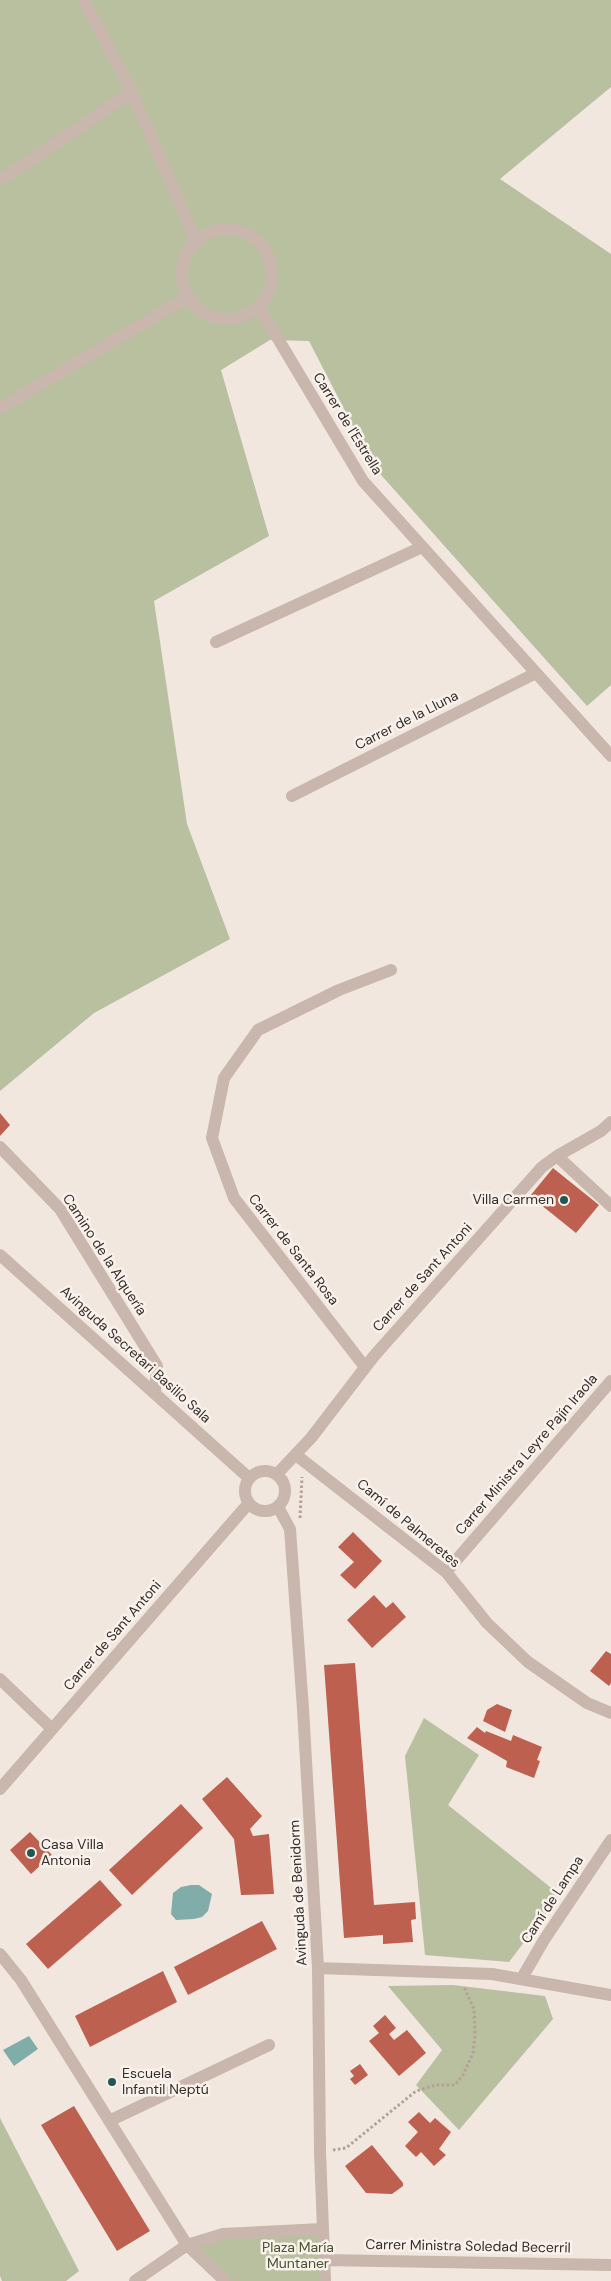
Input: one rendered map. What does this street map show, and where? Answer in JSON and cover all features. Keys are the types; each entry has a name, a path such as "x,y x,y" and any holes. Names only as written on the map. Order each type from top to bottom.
{"street":[{"path":"84,0 132,92 196,241"},
{"path":"4,178 132,92"},
{"path":"221,229 236,230 249,234 260,243 268,255 273,268 272,282 267,296 259,307 241,317 220,319 202,311 188,296 182,283 182,268 187,253 196,241 208,233 221,229"},
{"path":"0,408 188,296"},
{"name":"Carrer de l'Estrella","path":"259,307 363,481 611,756"},
{"path":"216,642 422,547"},
{"name":"Carrer de la Lluna","path":"292,796 536,673"},
{"name":"Carrer de Santa Rosa","path":"365,1367 234,1198 212,1138 224,1078 258,1030 338,990 391,970"},
{"name":"Carrer de Sant Antoni","path":"277,1474 302,1458 365,1367 542,1168 557,1156 601,1131 611,1122"},
{"name":"Camino de la Alquería","path":"0,1147 60,1209 157,1366 155,1392"},
{"path":"557,1156 611,1206"},
{"name":"Avinguda Secretari Basilio Sala","path":"0,1254 249,1478"},
{"name":"Carrer Ministra Leyre Pajín Iraola","path":"446,1572 611,1381"},
{"name":"Camí de Palmeretes","path":"302,1458 446,1572 487,1623 528,1662 587,1703 611,1713"},
{"path":"259,1471 272,1471 277,1474 282,1478 286,1490 285,1496 278,1507 262,1511 249,1503 245,1490 249,1478 259,1471"},
{"name":"Carrer de Sant Antoni","path":"0,1789 249,1503"},
{"name":"Avinguda de Benidorm","path":"278,1507 290,1529 318,1968 325,2151 322,2229 325,2281"},
{"path":"0,1679 52,1729"},
{"name":"Camí de Lampa","path":"522,1978 544,1940 611,1840"},
{"path":"0,1954 21,1980 187,2245 225,2281"},
{"path":"318,1968 492,1974 522,1978 611,1996"},
{"path":"109,2121 269,2045"},
{"path":"135,2281 187,2245 223,2234 322,2229"},
{"name":"Carrer Ministra Soledad Becerril","path":"324,2260 611,2264"}],"path":[{"path":"300,1519 302,1458"},
{"path":"325,2151 346,2148 416,2091 436,2085 455,2085 473,2053 475,2035 474,2009 457,1972"},
{"path":"325,2151 330,2142"}],"green space":[{"path":"0,0 611,0 611,87 500,179 611,254 611,685 587,706 374,467 309,341 270,340 221,370 269,536 154,601 187,824 230,939 94,1013 0,1091"},
{"path":"424,1718 479,1755 448,1805 560,1895 509,1962 425,1955 405,1756"},
{"path":"453,1985 545,1996 553,2019 459,2130 416,2085 442,2050 388,1986"},
{"path":"0,2118 79,2271 66,2281 2,2281 0,2276"},
{"name":"Plaza María Muntaner","path":"322,2229 325,2281 225,2281 187,2245 223,2234"}],"water":[{"path":"199,1885 212,1894 208,1911 202,1917 176,1920 171,1914 173,1893 181,1887"},
{"path":"29,2036 38,2049 14,2066 3,2050"}],"building":[{"path":"0,1113 10,1125 0,1136"},
{"name":"Villa Carmen","path":"553,1168 599,1205 576,1233 530,1196"},
{"path":"353,1532 382,1561 355,1589 340,1575 354,1562 338,1547"},
{"path":"374,1595 386,1608 393,1602 406,1617 372,1648 347,1620"},
{"path":"606,1651 611,1654 611,1683 609,1686 590,1671"},
{"path":"355,1663 374,1905 415,1902 416,1919 411,1920 413,1942 383,1944 383,1935 344,1938 324,1665"},
{"path":"497,1704 512,1710 505,1732 483,1721 487,1710"},
{"path":"477,1727 485,1733 486,1731 511,1741 513,1735 542,1747 537,1760 540,1761 534,1778 506,1767 507,1761 467,1738"},
{"path":"227,1777 262,1816 250,1829 253,1836 269,1834 274,1894 241,1895 234,1839 202,1799"},
{"path":"181,1804 203,1828 132,1895 109,1870"},
{"name":"Casa Villa Antonia","path":"30,1832 52,1855 31,1874 10,1850"},
{"path":"100,1880 122,1905 48,1969 26,1944"},
{"path":"262,1921 277,1949 188,1995 174,1967"},
{"path":"163,1971 177,2002 90,2047 75,2016"},
{"path":"385,2015 396,2028 389,2034 394,2040 407,2030 426,2053 399,2076 369,2041 379,2033 373,2026"},
{"path":"360,2064 368,2075 355,2085 350,2079 354,2076 350,2071"},
{"path":"74,2106 150,2231 117,2251 41,2125"},
{"path":"419,2112 430,2123 435,2118 451,2132 439,2149 446,2155 434,2166 421,2152 416,2157 405,2146 418,2132 408,2122"},
{"path":"372,2145 403,2183 403,2186 392,2194 366,2193 345,2166"}],"place":[{"name":"Villa Carmen","path":"564,1200"},
{"name":"Casa Villa Antonia","path":"31,1853"},
{"name":"Escuela Infantil Neptú","path":"112,2082"}]}
